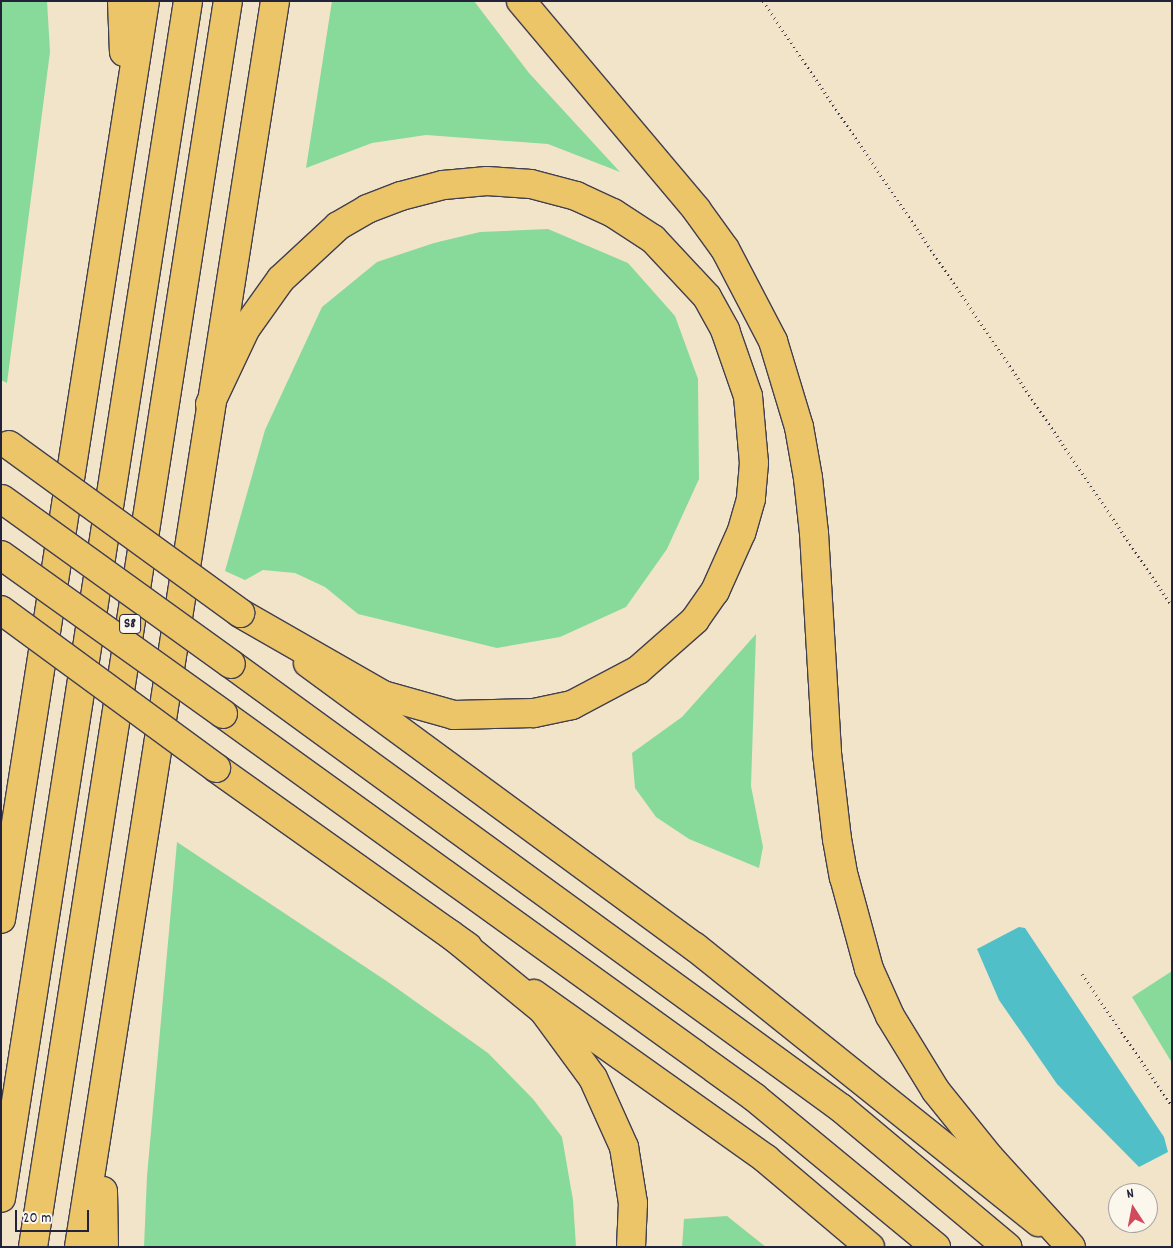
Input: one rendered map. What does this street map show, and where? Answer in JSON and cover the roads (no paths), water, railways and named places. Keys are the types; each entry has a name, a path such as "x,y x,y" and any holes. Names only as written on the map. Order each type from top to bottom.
{"main road":[{"path":"122,1 124,142"},
{"path":"1,919 145,1"},
{"path":"1,1198 188,1"},
{"name":"S8","path":"33,1247 228,1"},
{"path":"79,1247 210,404 275,1"},
{"path":"521,1 590,79 702,217 725,249 772,341 799,427 808,478 814,533 827,753 837,839 844,877 869,969 890,1016 936,1091 990,1158 1070,1247"},
{"path":"210,404 246,328 281,279 338,226 367,209 402,196 442,185 487,181 531,184 576,196 613,213 653,239 707,297 733,348 748,396 754,463 751,499 741,533 714,591 694,620 638,670 572,705 533,713 490,716 454,715 383,695 240,613"},
{"path":"5,442 694,947 1070,1247"},
{"path":"2,499 840,1108 1007,1247"},
{"path":"1,555 754,1097 936,1247"},
{"path":"1,610 216,768 766,1159 870,1247"},
{"path":"1,832 24,779"},
{"path":"450,934 543,1010 593,1078 624,1147 633,1203 631,1247"},
{"path":"104,1247 101,1226 107,1071"}],"water":[{"path":"1019,927 1025,928 1164,1137 1168,1152 1139,1167 1057,1084 999,1000 977,949"}]}
